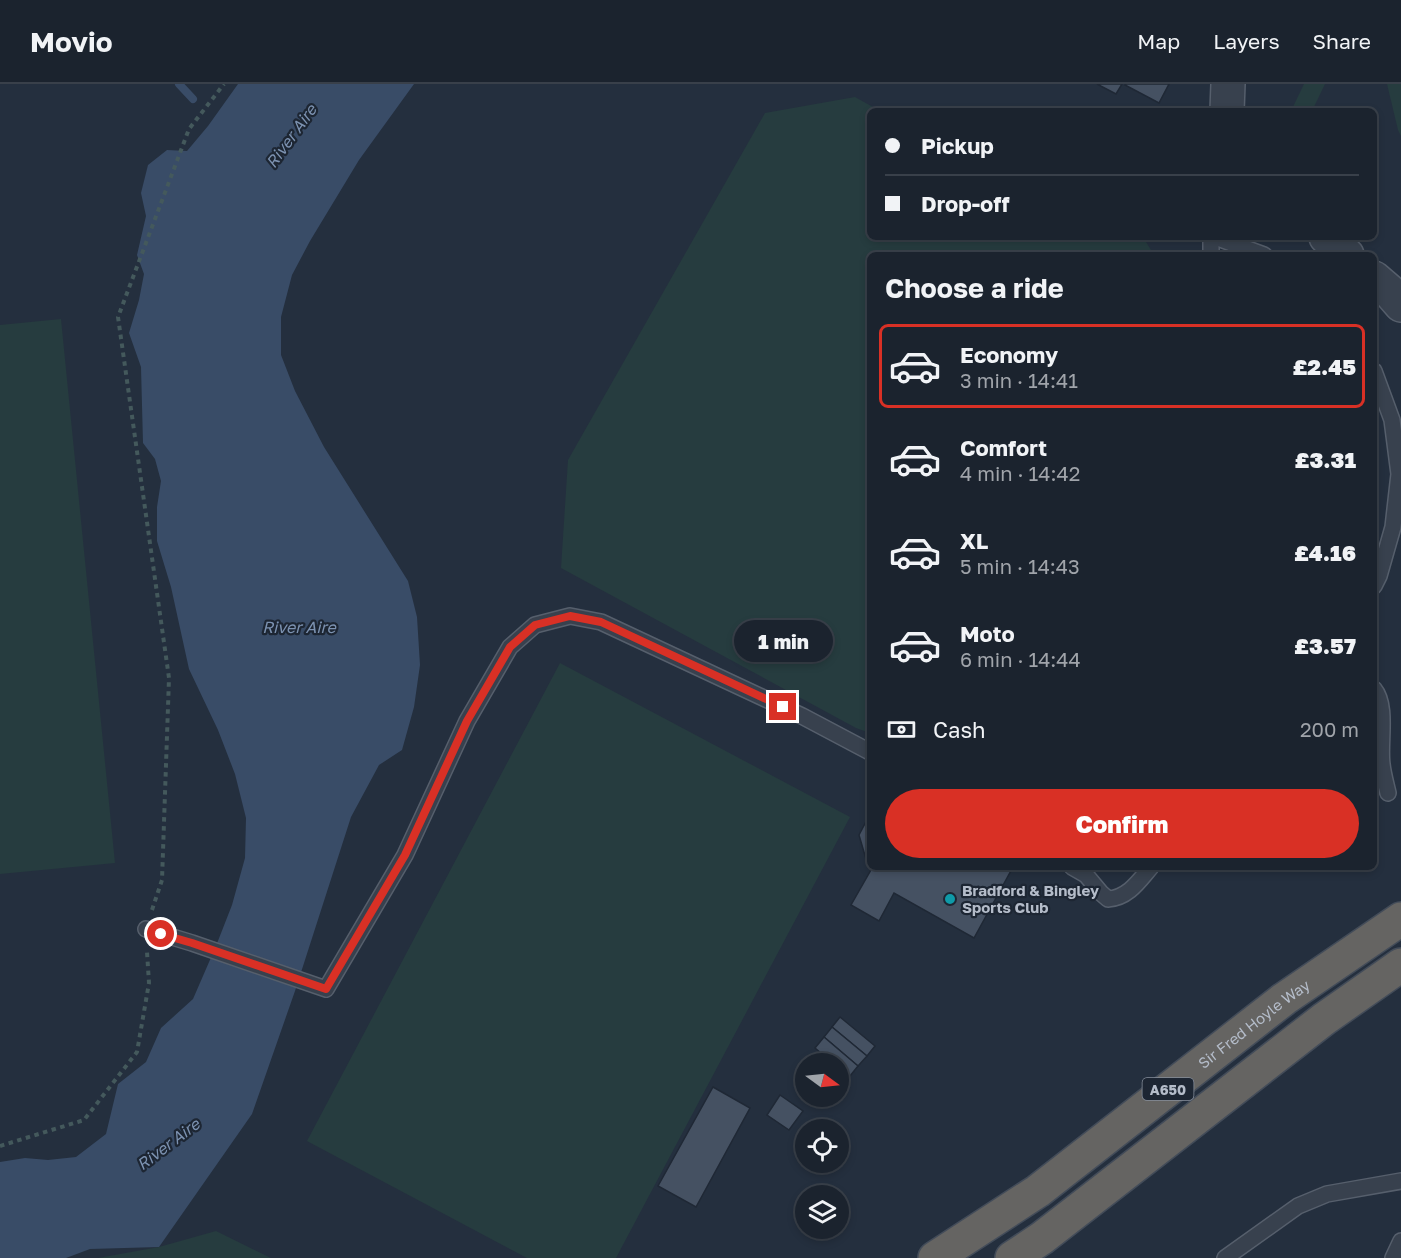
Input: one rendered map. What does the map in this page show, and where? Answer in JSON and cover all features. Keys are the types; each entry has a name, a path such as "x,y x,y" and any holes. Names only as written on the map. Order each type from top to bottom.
{"highway":[{"name":"Sir Fred Hoyle Way","path":"935,1258 1038,1191 1284,999 1401,919"},
{"name":"A650","path":"1011,1258 1051,1231 1324,1019 1401,965"}],"street":[{"path":"1227,108 1228,84"},
{"path":"1330,240 1344,252"},
{"path":"1377,281 1401,305"}],"lane":[{"path":"1222,240 1256,252"},
{"path":"1377,379 1392,420 1399,474 1393,527 1377,580"},
{"path":"146,929 326,989 405,855 467,721 510,647 535,625 570,616 601,622 802,716 867,750"},
{"path":"1377,693 1381,716 1382,764 1388,793"},
{"path":"1077,870 1086,875 1108,899 1124,895 1148,870"},
{"path":"1225,1258 1298,1206 1327,1194 1401,1181"},
{"path":"1393,1258 1401,1241"}],"path":[{"path":"0,1146 84,1120 137,1052 149,983 146,929 162,880 169,678 118,317 189,129 224,84"}],"green space":[{"path":"1304,84 1325,84 1313,108 1292,108"},
{"path":"1387,84 1401,84 1401,136 1398,130"},
{"path":"855,97 875,108 867,108 867,240 1145,240 1152,252 867,252 867,732 561,568 568,460 765,113"},
{"path":"61,319 115,863 0,874 0,325"},
{"path":"560,663 850,817 616,1258 527,1258 307,1141"},
{"path":"216,1231 271,1258 98,1258 159,1247"}],"water":[{"name":"River Aire","path":"238,84 414,84 359,160 292,275 281,317 281,355 295,391 324,447 408,581 417,617 420,665 414,707 402,750 379,765 351,817 295,991 252,1114 159,1247 90,1249 66,1258 0,1258 0,1162 25,1158 48,1160 76,1157 106,1134 118,1084 146,1062 161,1028 193,999 232,905 245,858 246,818 235,774 218,730 189,669 171,587 157,541 157,507 161,481 155,459 143,443 141,367 129,333 144,274 137,255 146,216 141,193 148,165 167,150 187,151"}],"building":[{"path":"1097,84 1122,84 1116,94"},
{"path":"1126,84 1169,84 1159,103"},
{"path":"867,820 867,863 859,835"},
{"name":"Bradford & Bingley Sports Club","path":"871,870 1011,870 974,938 894,893 879,921 851,905"},
{"path":"840,1017 875,1046 867,1056 832,1027"},
{"path":"832,1027 867,1056 858,1066 849,1058 849,1053 843,1053 824,1037"},
{"path":"824,1037 843,1053 821,1053 815,1048"},
{"path":"849,1058 858,1066 849,1075"},
{"path":"713,1087 750,1108 696,1207 658,1186"},
{"path":"780,1095 803,1111 789,1130 767,1115"}],"waterway":[{"path":"179,84 193,99"}],"place":[{"name":"Bradford & Bingley Sports Club","path":"950,899"}],"route":[{"path":"161,934 326,989 405,855 467,721 510,647 535,625 570,616 601,622 783,707"}]}
